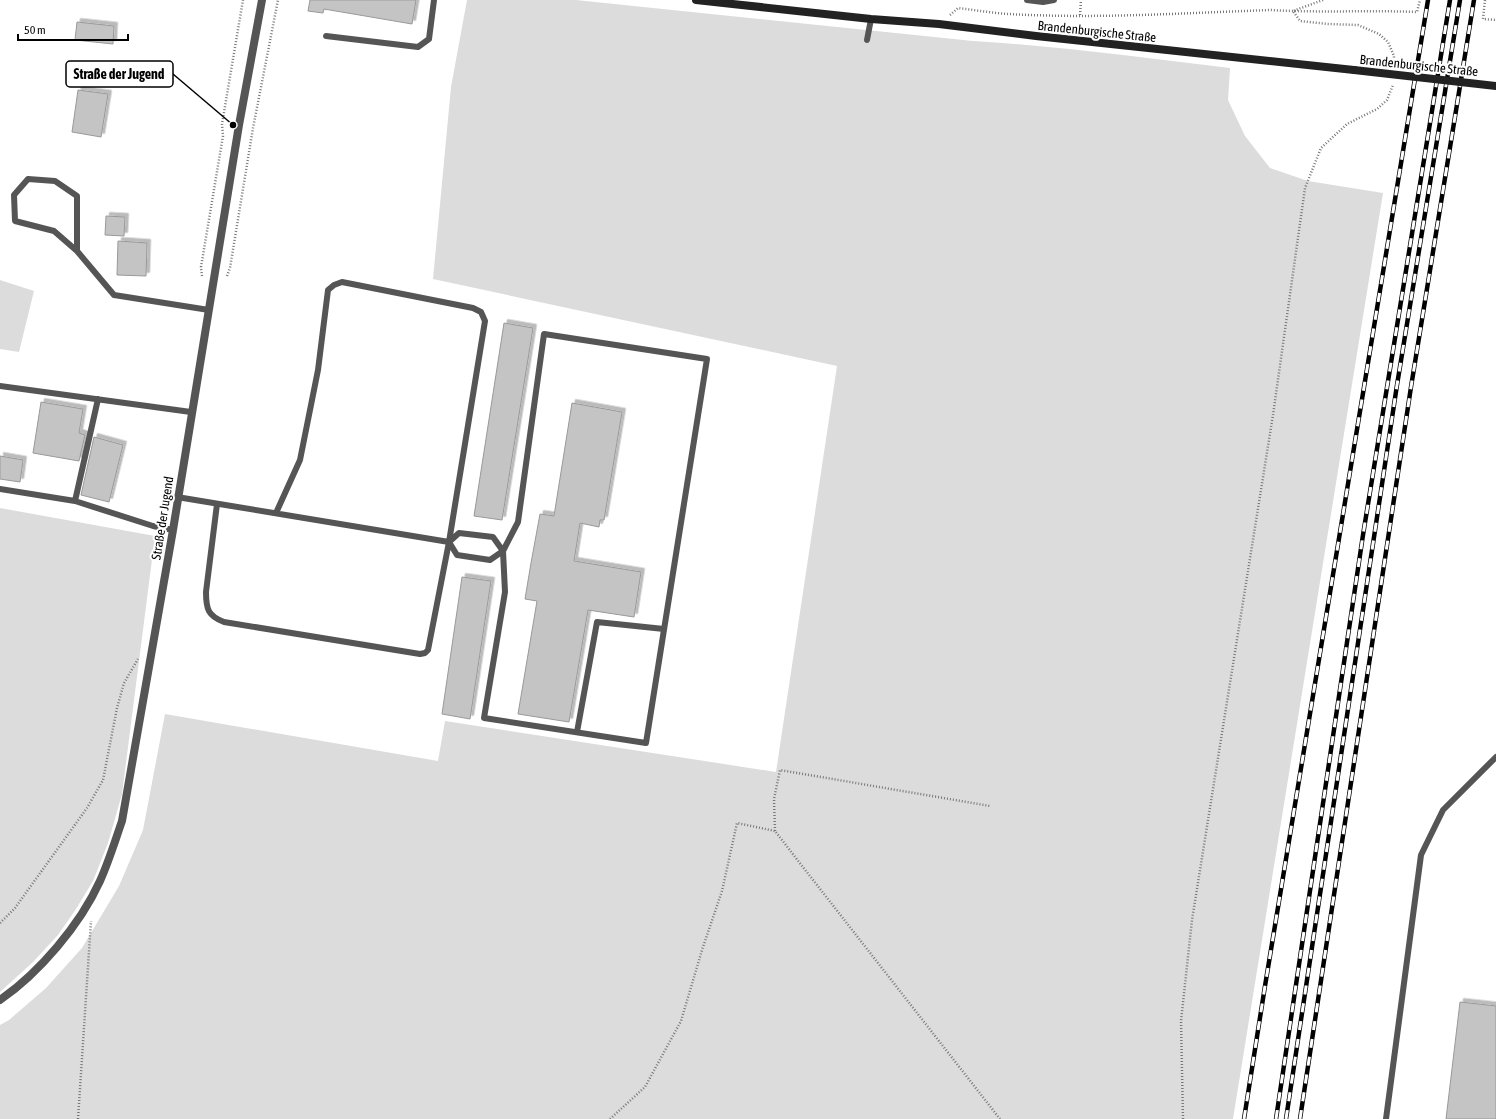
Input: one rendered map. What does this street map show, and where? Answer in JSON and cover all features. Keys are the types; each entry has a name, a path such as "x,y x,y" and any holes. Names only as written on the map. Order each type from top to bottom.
{"street":[{"name":"Straße der Jugend","path":"0,1000 31,975 67,935 89,903 113,849 122,821 173,530 241,110 262,0"},
{"name":"Brandenburgische Straße","path":"696,0 871,19 939,24 1044,37 1496,86"}],"lane":[{"path":"326,36 418,47 429,39 434,0"},
{"path":"1027,0 1043,2 1054,0"},
{"path":"867,40 871,19"},
{"path":"78,251 77,196 55,181 28,180 14,195 15,221 54,232 78,251 114,295 208,310"},
{"path":"218,504 206,592 207,610 216,619 224,622 297,635 420,654 425,653 428,650 449,542 485,321 481,312 473,308 342,282 334,285 328,290 318,370 300,460 276,513"},
{"path":"177,498 449,542 457,555 490,560 503,551 518,522 544,334 707,359 646,743 484,718 505,592 503,551 493,537 459,533 449,542"},
{"path":"0,386 191,412"},
{"path":"75,501 98,399"},
{"path":"0,489 75,501 153,526 173,530"},
{"path":"577,732 597,622 664,629"},
{"path":"1386,1119 1421,855 1443,810 1496,757"}],"path":[{"path":"203,282 201,267 223,136 222,124 243,0"},
{"path":"1080,16 1081,0"},
{"path":"1293,11 1323,0"},
{"path":"939,24 958,8 1009,14 1080,16 1271,10 1418,12 1420,0"},
{"path":"1485,0 1483,19 1496,20"},
{"path":"1293,11 1300,21 1358,25 1379,34 1388,42 1394,56 1394,69"},
{"path":"1183,1119 1181,1021 1192,920 1273,415 1305,188 1322,148 1347,124 1377,109 1387,100 1393,82"},
{"path":"0,923 14,908 87,808 103,780 117,708 124,683 140,656"},
{"path":"990,806 780,770 774,799 775,831 1000,1119"},
{"path":"610,1119 645,1087 681,1021 702,950 722,891 737,823 775,831"},
{"path":"78,1119 91,920"}],"shaded area":[{"path":"467,0 576,0 973,41 1069,49 1230,68 1228,100 1245,136 1270,168 1308,181 1383,193 1233,1119 0,1119 0,1025 9,1020 46,988 82,948 119,886 143,830 165,714 438,761 445,721 776,772 837,366 433,279 451,87"},
{"path":"0,280 34,291 19,352 0,349"},
{"path":"0,508 155,536 122,794 108,843 93,881 58,935 33,962 0,992"}],"building":[{"path":"310,0 416,0 412,24 324,9 323,13 308,11"},
{"path":"77,22 114,26 113,44 75,40"},
{"path":"78,90 108,94 101,137 72,132"},
{"path":"106,216 125,217 124,236 105,235"},
{"path":"118,241 147,243 146,276 117,275"},
{"path":"504,323 533,328 502,520 474,516"},
{"path":"41,402 83,409 79,433 85,435 79,461 33,453"},
{"path":"572,403 622,412 604,520 600,520 599,527 580,523 574,561 641,572 634,617 588,610 569,722 518,714 537,601 525,599 531,563 540,514 554,516"},
{"path":"94,437 123,445 109,502 81,495"},
{"path":"0,456 23,460 20,482 0,479"},
{"path":"462,577 491,581 470,719 442,714"},
{"path":"1460,1002 1496,1006 1496,1119 1446,1119"}],"railway":[{"path":"1244,1119 1428,0"},
{"path":"1276,1119 1363,535 1450,0"},
{"path":"1286,1119 1397,385 1460,0"},
{"path":"1300,1119 1411,387 1474,0"}],"place":[{"name":"Straße der Jugend","path":"233,125"}]}
